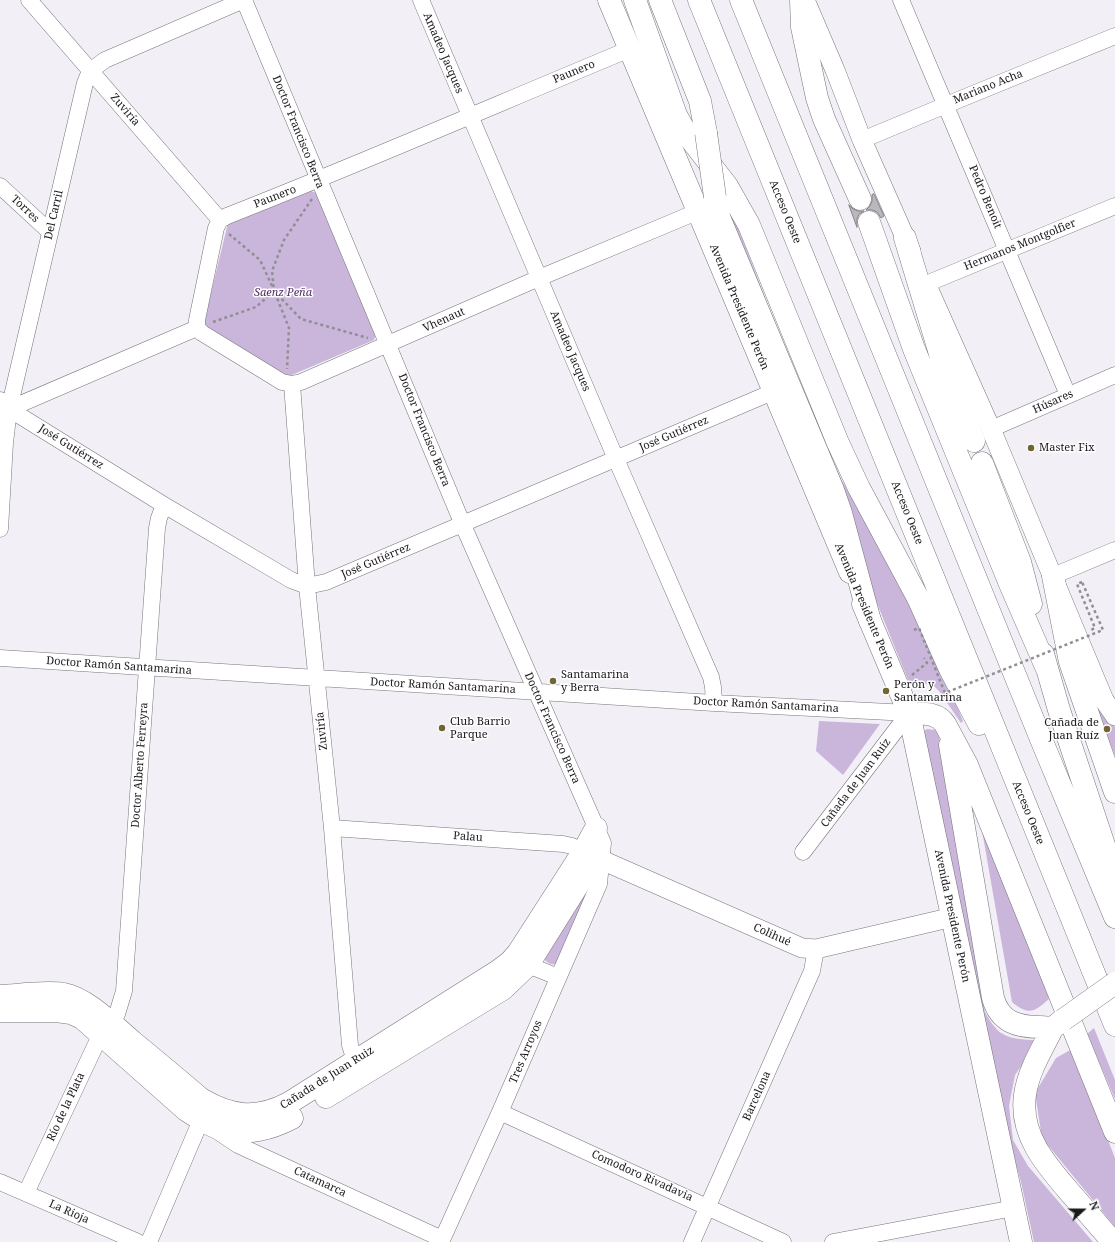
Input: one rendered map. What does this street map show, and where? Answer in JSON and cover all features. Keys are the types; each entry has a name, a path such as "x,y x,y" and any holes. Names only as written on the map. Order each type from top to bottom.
{"main road":[{"name":"Avenida Presidente Perón","path":"609,0 910,713 1021,1242"},
{"path":"635,0 676,115 686,133 728,186 738,202 749,225 838,443 859,488 918,598 950,669 1035,829"},
{"path":"660,0 700,101 719,217 833,490 841,513 870,621"},
{"name":"Acceso Oeste","path":"699,0 1115,1025"},
{"path":"741,0 1041,739 1115,917"},
{"path":"801,0 802,27 817,98 824,119 860,199"},
{"path":"868,222 914,349 1010,584 1047,669"},
{"path":"905,238 944,367 974,441"},
{"path":"982,463 1020,562 1047,669 1115,878"},
{"path":"1053,576 1070,662 1115,792"},
{"path":"910,713 930,714 943,721 973,777 1115,1132"},
{"path":"946,728 995,1003 1002,1015 1013,1023 1028,1027 1058,1024"},
{"name":"Cañada de Juan Ruiz","path":"357,1069 503,988 528,965 583,877 592,855 596,828"},
{"name":"Cañada de Juan Ruiz","path":"0,996 63,994 75,997 85,1003 107,1029 186,1110 206,1113 222,1129 237,1132 265,1129 290,1119 357,1069 498,972 510,962 592,855"},
{"path":"1113,1242 1045,1162 1034,1145 1024,1110 1026,1087 1036,1063 1058,1024 1115,983"},
{"name":"Cañada de Juan Ruiz","path":"0,1011 56,1011 71,1013 107,1029"}],"street":[{"name":"Zuviría","path":"29,0 220,220"},
{"path":"90,71 105,60 244,0"},
{"name":"Doctor Francisco Berra","path":"244,0 463,525 596,828"},
{"name":"Amadeo Jacques","path":"421,0 616,459 711,677 714,703"},
{"path":"805,0 835,70 862,140 991,429 1104,700 1115,716"},
{"name":"Pedro Benoit","path":"901,0 1068,395"},
{"name":"Mariano Acha","path":"862,140 1115,36"},
{"name":"Paunero","path":"220,220 630,49"},
{"name":"Del Carril","path":"0,529 5,443 3,407 50,232 85,83 90,71"},
{"name":"Torres","path":"0,186 50,232"},
{"name":"Hermanos Montgolfier","path":"926,284 1115,206"},
{"name":"Vhenaut","path":"292,384 301,382 539,278 699,211"},
{"path":"220,220 216,228 197,320 197,328 202,333 282,382 292,384"},
{"path":"3,407 197,328"},
{"name":"Húsares","path":"991,429 1115,375"},
{"name":"Zuviría","path":"292,384 307,586 332,828 350,1045 357,1069"},
{"name":"José Gutiérrez","path":"3,407 291,580 307,586 326,582 463,525 774,391"},
{"name":"Doctor Alberto Ferreyra","path":"107,1029 117,1014 124,991 157,528 164,505"},
{"path":"1053,576 1115,550"},
{"name":"Doctor Ramón Santamarina","path":"0,658 714,703 910,713"},
{"name":"Cañada de Juan Ruiz","path":"803,852 910,713"},
{"name":"Palau","path":"332,828 564,844 592,855"},
{"name":"Colihué","path":"592,855 802,948 816,949 953,917"},
{"name":"Tres Arroyos","path":"442,1240 500,1112 599,884 592,855"},
{"name":"Barcelona","path":"692,1242 812,972 816,949"},
{"path":"528,965 558,977"},
{"name":"Río de la Plata","path":"26,1193 97,1042 107,1029"},
{"name":"Comodoro Rivadavia","path":"500,1112 708,1206 783,1242"},
{"path":"149,1242 206,1113"},
{"name":"Catamarca","path":"206,1113 238,1144 442,1240"},
{"name":"La Rioja","path":"0,1182 138,1242"},
{"path":"833,1242 1014,1208"}],"path":[{"path":"318,180 316,193 284,240 272,271 274,292 301,319 374,340 367,343"},
{"path":"220,220 226,230 260,260 289,328 287,377 292,384"},
{"path":"197,328 256,307 274,292"},
{"path":"914,630 919,628 945,694 1103,630 1082,582"},
{"path":"898,684 927,663 924,657"}],"green space":[{"path":"716,185 722,187 777,328 841,479 888,558 937,657 963,721 961,723 939,691 932,684 910,685 866,576"},
{"name":"Saenz Peña","path":"309,190 316,193 376,333 374,340 287,377 203,326 228,223"},
{"path":"1081,666 1103,712 1115,727 1115,756"},
{"path":"819,721 880,724 843,775 816,751"},
{"path":"927,729 935,730 939,737 985,1012 995,1027 1007,1036 1022,1039 1041,1040 1035,1046 1015,1075 1009,1106 1013,1140 1028,1166 1093,1242 1034,1242 1021,1182 1002,1114 924,731"},
{"path":"984,817 1049,999 1031,1011 1027,1011 1012,1002 980,819"},
{"path":"589,882 593,883 556,964 548,963 543,956"},
{"path":"1094,1028 1115,1080 1115,1099 1087,1034"},
{"path":"1072,1049 1115,1158 1115,1227 1042,1138 1035,1093 1056,1058"}],"building":[{"path":"874,194 884,216 881,218 877,212 866,210 870,206 872,195"},
{"path":"849,205 858,211 864,211 859,214 857,219 857,227"}],"place":[{"name":"Master Fix","path":"1031,448"},
{"name":"Santamarina y Berra","path":"553,681"},
{"name":"Perón y Santamarina","path":"886,691"},
{"name":"Club Barrio Parque","path":"442,728"},
{"name":"Cañada de Juan Ruíz","path":"1107,729"}]}
